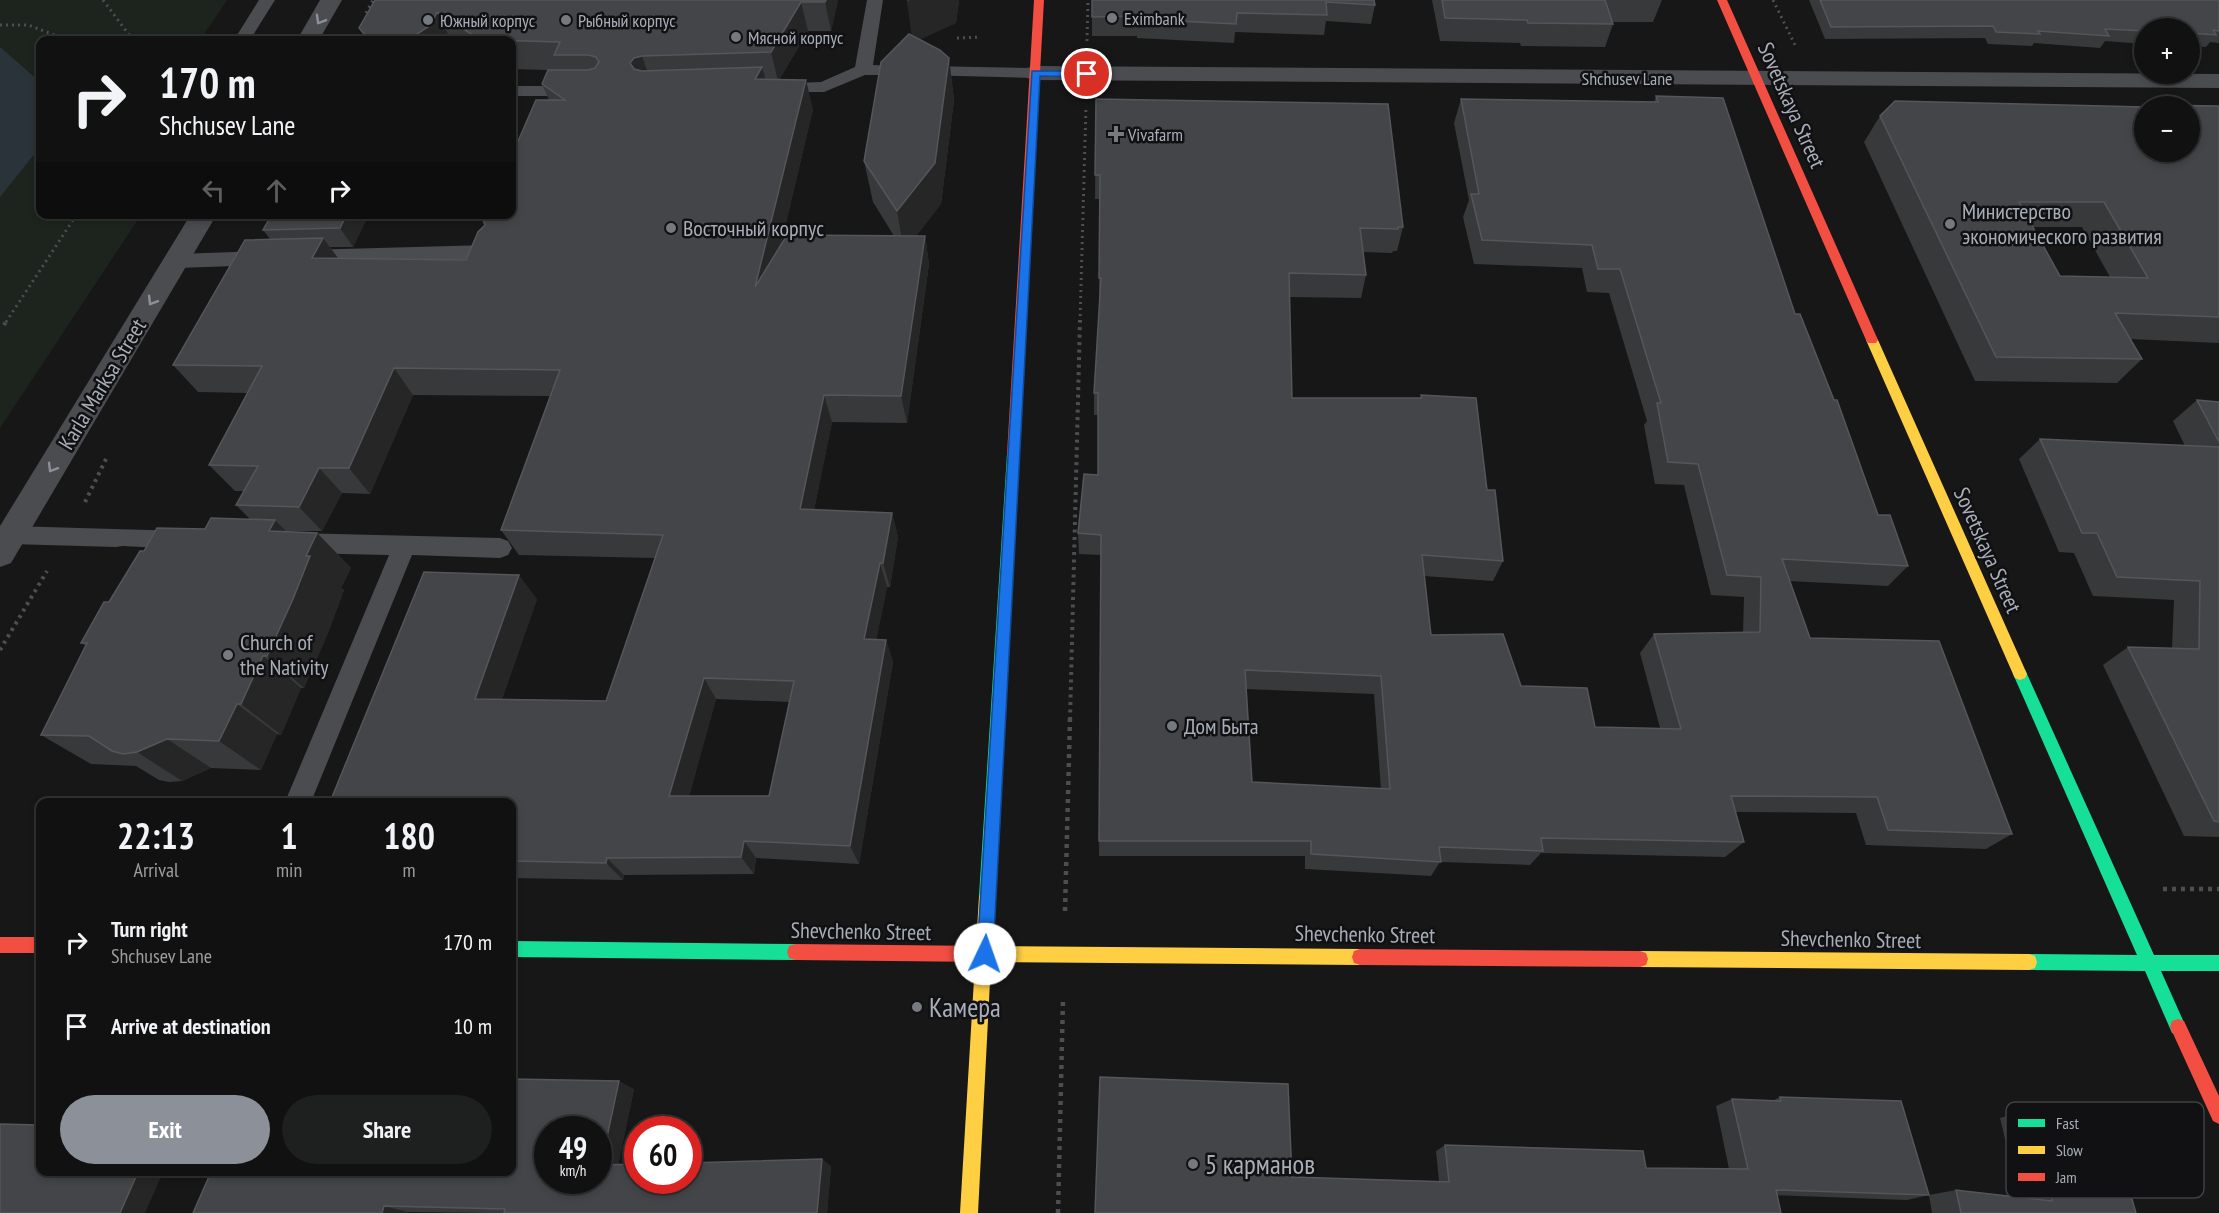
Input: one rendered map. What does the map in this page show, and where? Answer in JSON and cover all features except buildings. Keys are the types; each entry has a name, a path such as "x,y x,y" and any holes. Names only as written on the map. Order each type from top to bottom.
{"main road":[{"path":"969,1213 1039,0"},
{"name":"Sovetskaya Street","path":"1722,0 2114,888 2219,1115"},
{"path":"0,945 36,945"},
{"name":"Shevchenko Street","path":"516,949 2219,963"}],"street":[{"path":"310,36 331,0"},
{"name":"Shchusev Lane","path":"1035,73 2219,81"},
{"name":"Karla Marksa Street","path":"6,544 201,219"}],"lane":[{"path":"244,36 267,0"},
{"path":"863,70 875,0"},
{"path":"754,89 825,87 863,70 907,71"},
{"path":"926,71 1035,73"},
{"path":"516,91 599,91"},
{"path":"177,261 488,252"},
{"path":"6,544 122,538 208,541"},
{"path":"277,542 500,548"},
{"path":"300,798 404,546"}],"path":[{"path":"104,0 130,36"},
{"path":"1058,1213 1088,0"},
{"path":"1773,0 1811,79"},
{"path":"0,25 28,25 57,36"},
{"path":"4,325 75,219"},
{"path":"2114,888 2219,890"}],"shaded area":[{"path":"0,0 227,0 203,36 36,36 36,219 138,219 0,428"},
{"path":"0,47 36,78 36,152 0,197"}],"traffic: fast":[{"path":"987,896 1013,454"},
{"path":"2020,674 2178,1027"},
{"path":"516,949 795,952"},
{"path":"2029,962 2219,963"}],"traffic: slow":[{"path":"1872,340 2020,674"},
{"path":"969,1213 987,896"},
{"path":"985,954 1360,957"},
{"path":"1640,959 2029,962"}],"traffic: jam":[{"path":"1013,454 1039,0"},
{"path":"1722,0 1872,340"},
{"path":"0,945 36,945"},
{"path":"795,952 985,954"},
{"path":"1360,957 1640,959"},
{"path":"2178,1027 2219,1115"}],"place":[{"name":"Eximbank","path":"1112,18"},
{"name":"Южный корпус","path":"428,20"},
{"name":"Рыбный корпус","path":"566,20"},
{"name":"Мясной корпус","path":"736,37"},
{"name":"Vivafarm","path":"1116,134"},
{"name":"Министерство экономического развития","path":"1950,224"},
{"name":"Восточный корпус","path":"671,228"},
{"name":"Church of the Nativity","path":"228,655"},
{"name":"Дом Быта","path":"1172,726"},
{"name":"Камера","path":"917,1007"},
{"name":"5 карманов","path":"1193,1164"}],"route":[{"path":"985,954 1035,73 1087,74"}]}
